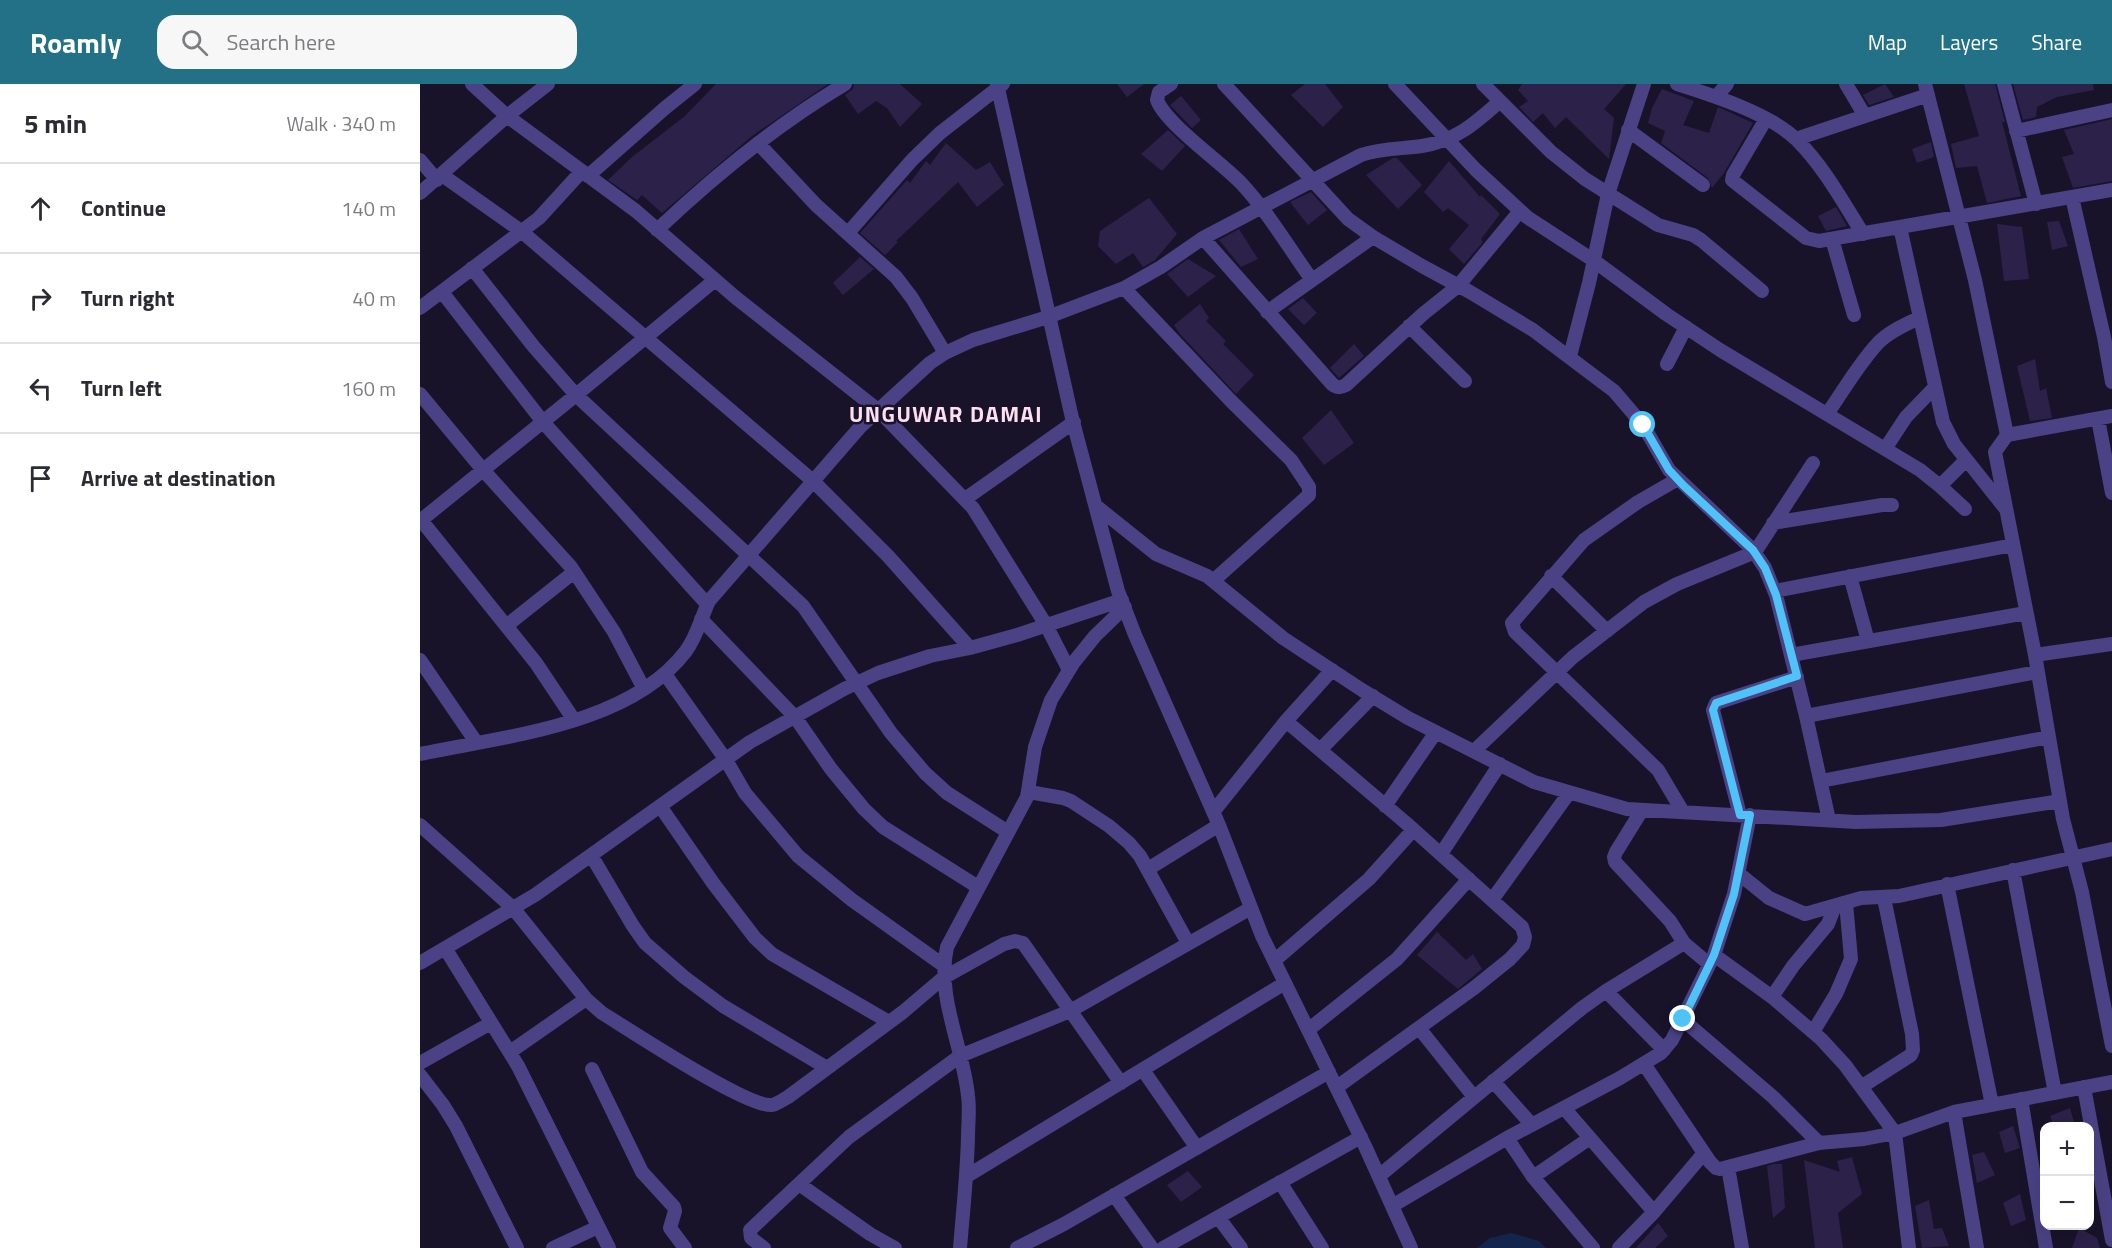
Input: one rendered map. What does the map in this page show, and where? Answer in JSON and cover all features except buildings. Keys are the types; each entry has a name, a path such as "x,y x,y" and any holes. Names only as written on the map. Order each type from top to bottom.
{"street":[{"path":"472,84 507,116 585,173 657,230 715,280 878,410 973,508 1046,625 1069,669"},
{"path":"420,193 507,116 548,84"},
{"path":"420,308 539,218 585,173 695,84"},
{"path":"657,230 703,187 758,143 807,107 845,84"},
{"path":"1171,84 1159,92 1157,100 1159,105 1182,130 1241,183 1312,280"},
{"path":"1224,84 1348,219 1372,237 1533,330 1614,391 1643,425 1669,470 1755,552 1765,568 1774,591 1797,676 1829,820"},
{"path":"1395,84 1430,119 1445,139 1520,211 1756,373 1920,470 1965,509"},
{"path":"1570,356 1608,194 1644,84"},
{"path":"1677,84 1716,97 1766,119 1796,139 1827,176 1863,234"},
{"path":"1716,97 1727,84"},
{"path":"1846,84 1865,116"},
{"path":"2004,84 2036,204"},
{"path":"848,233 912,160 940,133 999,86 1048,317 1123,604 1216,819 1274,961 1361,1137 1411,1248"},
{"path":"1488,86 1499,102 1551,152 1584,179 1658,225 1693,235 1701,240 1762,291"},
{"path":"1796,139 1865,116 1927,89 1975,280 2007,435"},
{"path":"420,754 574,720 619,703 664,674 687,649 707,604 861,426 930,363 945,353 973,340 1048,317 1124,288 1161,267 1203,238 1361,155 1373,151 1425,146 1445,139 1471,128 1499,102"},
{"path":"2016,131 2112,110"},
{"path":"1766,119 1732,175 1732,180 1806,238 1819,241 2112,190"},
{"path":"1628,130 1703,186"},
{"path":"758,143 816,205 896,277 912,297 945,353"},
{"path":"420,160 439,177 521,231 813,481 880,548 970,648"},
{"path":"2072,197 2108,337 2112,381"},
{"path":"1203,238 1337,388 1346,385 1409,326 1458,286 1520,211"},
{"path":"1900,227 1943,422 1954,444 2006,510"},
{"path":"1267,312 1372,237"},
{"path":"1832,239 1854,315"},
{"path":"472,268 534,347 576,395 803,606 891,733 925,774 947,793 1008,832"},
{"path":"574,720 536,663 420,520 715,280"},
{"path":"1124,288 1231,401 1291,460 1309,487 1309,495 1213,581"},
{"path":"442,292 543,422 707,604"},
{"path":"1827,414 1862,362 1880,340 1919,318"},
{"path":"1409,326 1465,381"},
{"path":"1667,364 1686,327"},
{"path":"1885,449 1906,417 1935,387"},
{"path":"420,394 483,470 574,572 614,632 644,689"},
{"path":"2112,416 2007,435 1995,452 2035,655 2060,801 2082,892 2112,1046"},
{"path":"2098,419 2112,493"},
{"path":"965,499 1074,422"},
{"path":"1940,486 1966,460"},
{"path":"1474,751 1557,672 1644,602 1677,584 1755,552 1813,463"},
{"path":"1678,479 1584,540 1512,623 1515,632 1658,770 1683,812"},
{"path":"1773,523 1892,505"},
{"path":"1096,506 1156,554 1213,581 1283,638 1372,696 1534,782 1569,793 1627,809 1909,823 2060,801"},
{"path":"1774,591 2013,545"},
{"path":"506,626 574,572"},
{"path":"1551,576 1607,631"},
{"path":"1850,576 1868,641"},
{"path":"420,963 535,895 750,742 858,683 878,673 930,656 970,648 1123,604"},
{"path":"960,1248 967,1176 969,1099 943,971 947,947 1029,792 1035,747 1051,700 1069,669 1123,604"},
{"path":"1791,655 2026,613"},
{"path":"701,619 795,717 831,769 864,809 883,827 978,887"},
{"path":"2035,655 2112,644"},
{"path":"420,660 476,742"},
{"path":"1148,869 1216,819 1286,721 1332,670"},
{"path":"1806,716 2037,672"},
{"path":"664,674 726,760 745,793 798,856 943,971"},
{"path":"1392,1206 1507,1138 1644,1064 1664,1050 1672,1040 1712,959 1734,894 1738,873 1745,815 1713,706 1716,703 1797,676"},
{"path":"1320,750 1372,696"},
{"path":"1286,721 1469,879 1522,927 1525,937 1523,945 1510,959 1474,988 1337,1088"},
{"path":"1385,806 1436,732"},
{"path":"1821,781 2049,737"},
{"path":"1441,854 1500,764"},
{"path":"1029,792 1063,798 1090,813 1129,843 1148,869 1188,944"},
{"path":"1492,900 1569,793"},
{"path":"660,806 713,883 755,938 772,954 889,1022"},
{"path":"1642,810 1614,857 1619,867 1670,921 1684,943 1772,997 1813,1032 1845,1065 1895,1133 1909,1248"},
{"path":"420,825 513,908 585,999 603,1013 718,1084 758,1103 773,1105 788,1097 889,1022 943,971 1015,941 1023,943 1121,1083"},
{"path":"1274,961 1369,879 1413,830"},
{"path":"1738,873 1769,898 1805,914 1861,898 1884,898 2112,849"},
{"path":"591,855 645,943 684,977 723,1006 827,1068"},
{"path":"2013,870 2055,1093"},
{"path":"1308,1030 1397,959 1469,879"},
{"path":"1947,884 1992,1105"},
{"path":"1861,1087 1911,1055 1913,1050 1912,1034 1884,898"},
{"path":"1772,997 1841,904"},
{"path":"1813,1032 1836,994 1851,959 1841,904"},
{"path":"764,1248 751,1238 750,1230 856,1132 960,1056 1070,1011 1251,908"},
{"path":"1378,1176 1606,991 1684,943"},
{"path":"445,948 510,1052 609,1248"},
{"path":"967,1176 1285,983"},
{"path":"1606,991 1664,1050"},
{"path":"510,1052 585,999"},
{"path":"1683,1019 1779,1102 1819,1143"},
{"path":"420,1063 491,1023"},
{"path":"1419,1028 1474,1097"},
{"path":"1644,1064 1716,1168 1728,1167 1819,1143 1895,1133 1954,1112 2112,1082"},
{"path":"592,1069 642,1172 674,1207 670,1228 685,1248"},
{"path":"1143,1070 1197,1148"},
{"path":"1017,1248 1329,1072"},
{"path":"420,1075 456,1126 517,1248"},
{"path":"1493,1081 1532,1125"},
{"path":"2084,1087 2112,1240"},
{"path":"2021,1099 2046,1248"},
{"path":"1564,1108 1654,1212"},
{"path":"1954,1112 1977,1248"},
{"path":"1163,1248 1361,1137"},
{"path":"1507,1138 1533,1177 1593,1248"},
{"path":"1533,1177 1590,1138"},
{"path":"1619,1248 1654,1212 1704,1153"},
{"path":"1728,1167 1742,1248"},
{"path":"1280,1182 1323,1248"},
{"path":"799,1184 863,1229 895,1248"},
{"path":"1114,1195 1152,1248"},
{"path":"1218,1217 1241,1248"},
{"path":"553,1248 598,1227"}],"water":[{"path":"1511,1233 1539,1241 1546,1248 1477,1248 1490,1238"}],"district":[{"name":"UNGUWAR DAMAI","path":"946,414"}],"route":[{"path":"1643,425 1669,470 1753,550 1765,568 1776,595 1797,676 1716,703 1713,706 1740,815 1750,815 1734,894 1714,955 1683,1019"}]}
